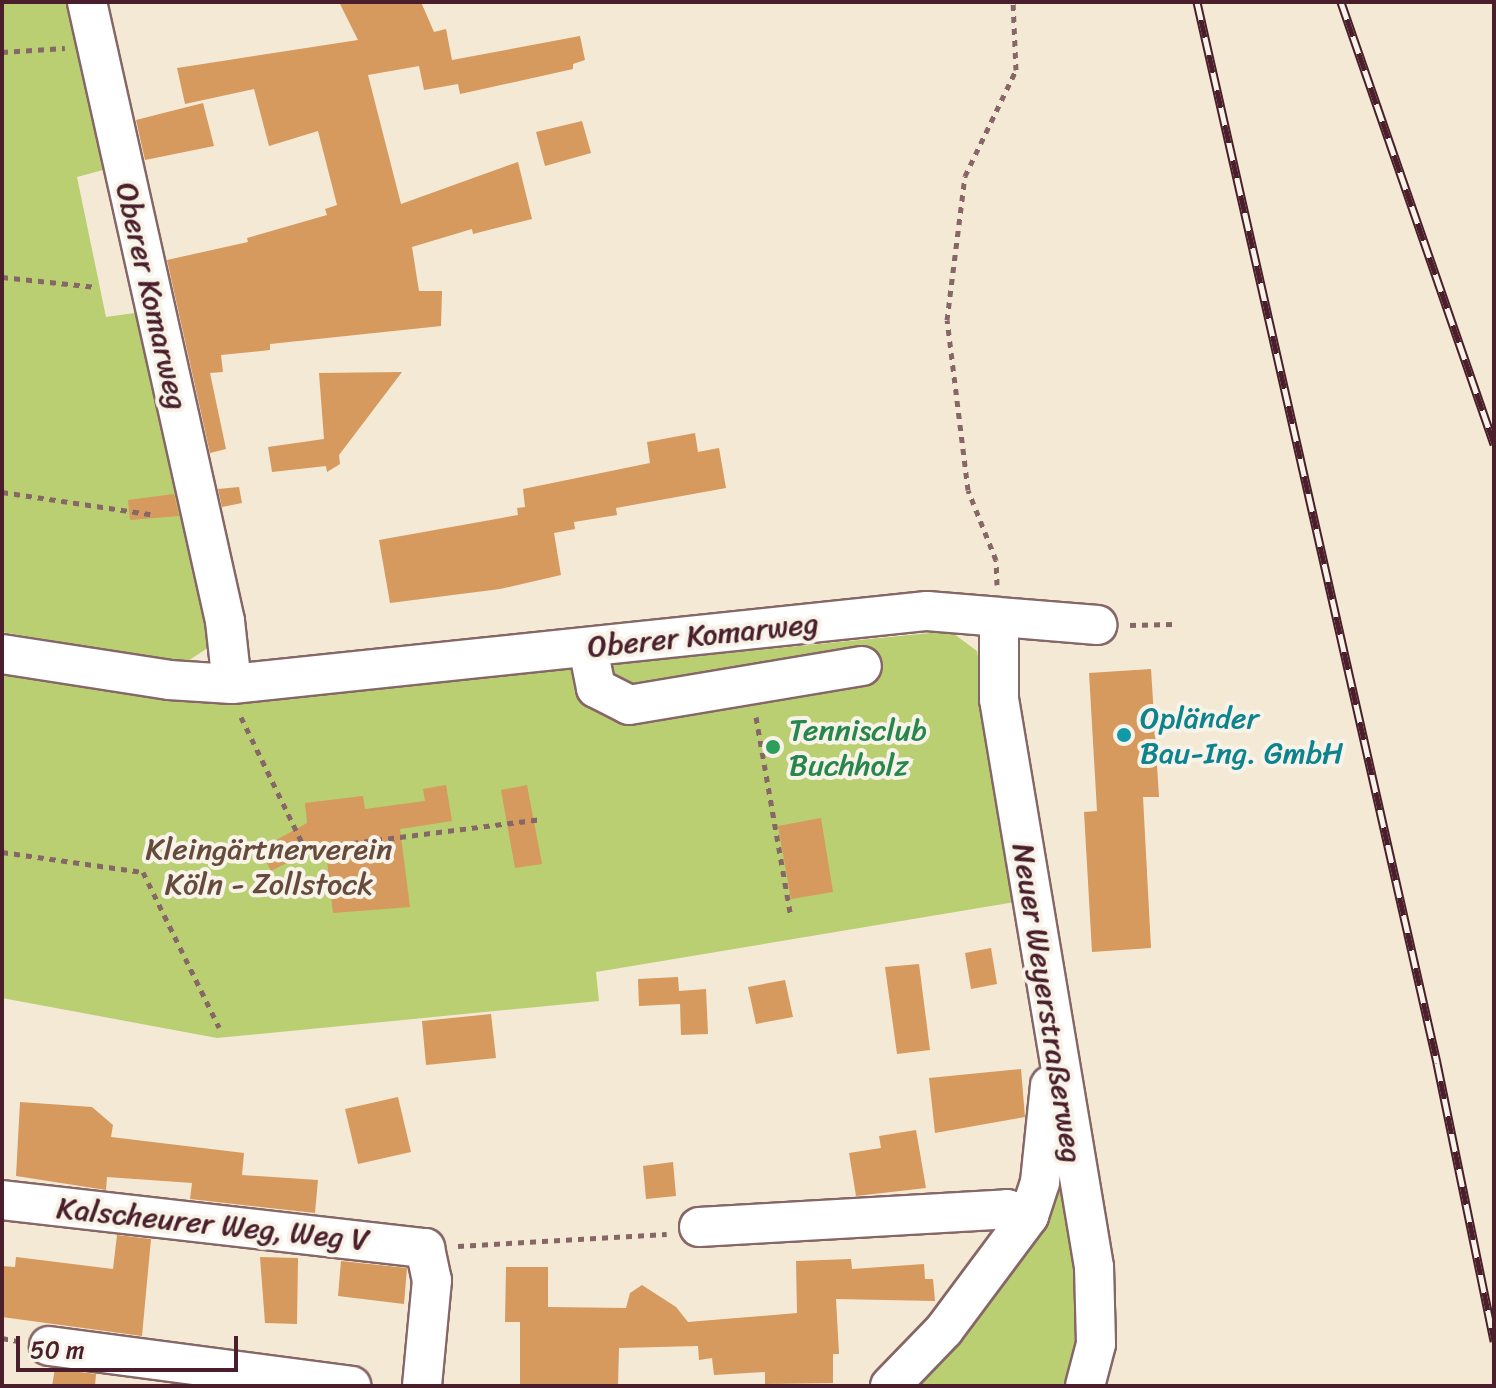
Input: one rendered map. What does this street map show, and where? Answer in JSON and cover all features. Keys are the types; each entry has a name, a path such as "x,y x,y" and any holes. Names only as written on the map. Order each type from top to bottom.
{"street":[{"name":"Oberer Komarweg","path":"87,2 225,621 229,684"},
{"name":"Oberer Komarweg","path":"2,654 169,680 229,684 927,611 1097,625"},
{"name":"Neuer Weyerstraßerweg","path":"999,618 999,699 1059,1080 1094,1267 1096,1344 1085,1386"},
{"path":"588,648 596,688 629,705 862,666"},
{"path":"890,1386 944,1330 1029,1216 1040,1182 1046,1089 1059,1080"},
{"name":"Kalscheurer Weg, Weg V","path":"2,1200 425,1248"},
{"path":"699,1227 1007,1209 1029,1216"},
{"path":"422,1386 432,1280 425,1248"},
{"path":"49,1346 351,1386"}],"path":[{"path":"999,618 996,560 968,490 947,320 965,176 1016,70 1013,2"},
{"path":"2,52 68,47"},
{"path":"2,277 96,287"},
{"path":"2,492 150,514"},
{"path":"1097,625 1173,624"},
{"path":"229,684 305,849 542,819"},
{"path":"751,684 791,917"},
{"path":"2,852 143,872 219,1027"},
{"path":"425,1248 685,1233 699,1227"}],"green space":[{"path":"2,2 68,2 103,170 77,177 106,317 142,312 212,645 185,663 2,632"},
{"name":"Kleingärtnerverein Köln - Zollstock","path":"950,631 977,651 1021,901 596,972 599,1001 217,1038 2,998 2,673 216,704"},
{"path":"1061,1143 1083,1320 1074,1386 902,1386"}],"building":[{"path":"339,2 421,2 434,32 446,29 452,60 580,36 585,60 573,64 573,69 460,94 458,84 424,90 419,66 368,75 401,204 518,162 532,219 473,234 472,229 412,247 419,291 442,291 441,326 270,344 270,350 221,355 223,372 210,373 226,449 210,453 167,260 248,242 247,238 327,215 325,209 337,205 318,131 269,146 254,89 185,104 177,68 358,40"},
{"path":"203,103 214,146 145,160 136,120"},
{"path":"582,121 591,153 545,166 536,132"},
{"path":"402,372 339,455 340,464 327,472 326,466 272,472 268,447 324,439 319,373"},
{"path":"695,433 698,452 719,448 726,488 616,508 617,515 574,522 575,529 554,533 561,575 500,589 390,603 379,540 518,515 517,508 525,507 523,489 650,463 647,442"},
{"path":"239,487 242,503 222,507 218,489"},
{"path":"174,494 179,516 130,520 128,500"},
{"path":"1151,669 1159,797 1143,797 1151,948 1092,952 1084,812 1097,811 1089,673"},
{"path":"446,785 452,821 400,829 410,907 333,913 325,843 271,871 260,849 307,823 305,803 363,796 365,809 425,801 423,789"},
{"path":"527,785 542,864 515,868 501,790"},
{"path":"821,818 833,892 791,899 778,826"},
{"path":"991,948 997,984 971,989 965,953"},
{"path":"919,964 930,1050 897,1054 885,967"},
{"path":"678,977 679,991 706,989 708,1034 681,1035 680,1004 639,1006 638,979"},
{"path":"785,980 793,1017 756,1024 748,987"},
{"path":"491,1014 496,1058 426,1065 422,1021"},
{"path":"1021,1069 1025,1117 935,1133 929,1078"},
{"path":"398,1097 411,1152 358,1164 345,1109"},
{"path":"20,1102 92,1107 113,1125 111,1137 244,1153 242,1175 318,1180 315,1213 190,1199 192,1183 107,1177 106,1190 16,1176"},
{"path":"916,1130 926,1188 856,1196 849,1153 881,1148 879,1136"},
{"path":"673,1162 676,1196 646,1199 643,1166"},
{"path":"117,1235 151,1239 142,1336 2,1317 2,1266 15,1267 16,1257 113,1269"},
{"path":"260,1257 298,1258 297,1324 265,1323"},
{"path":"851,1259 852,1269 924,1264 925,1279 933,1279 935,1301 836,1299 839,1354 833,1354 833,1383 765,1384 765,1372 714,1375 712,1358 699,1360 698,1346 619,1348 618,1386 520,1386 520,1322 505,1322 506,1267 548,1267 548,1307 626,1308 630,1293 642,1285 676,1307 688,1322 797,1313 796,1261"},
{"path":"341,1261 407,1268 404,1304 338,1296"},
{"path":"55,1369 96,1374 95,1386 52,1386"}],"railway":[{"path":"1197,2 1437,1063 1494,1341"},
{"path":"1341,2 1494,444"}],"place":[{"name":"Opländer Bau-Ing. GmbH","path":"1124,735"},
{"name":"Tennisclub Buchholz","path":"773,747"}]}
